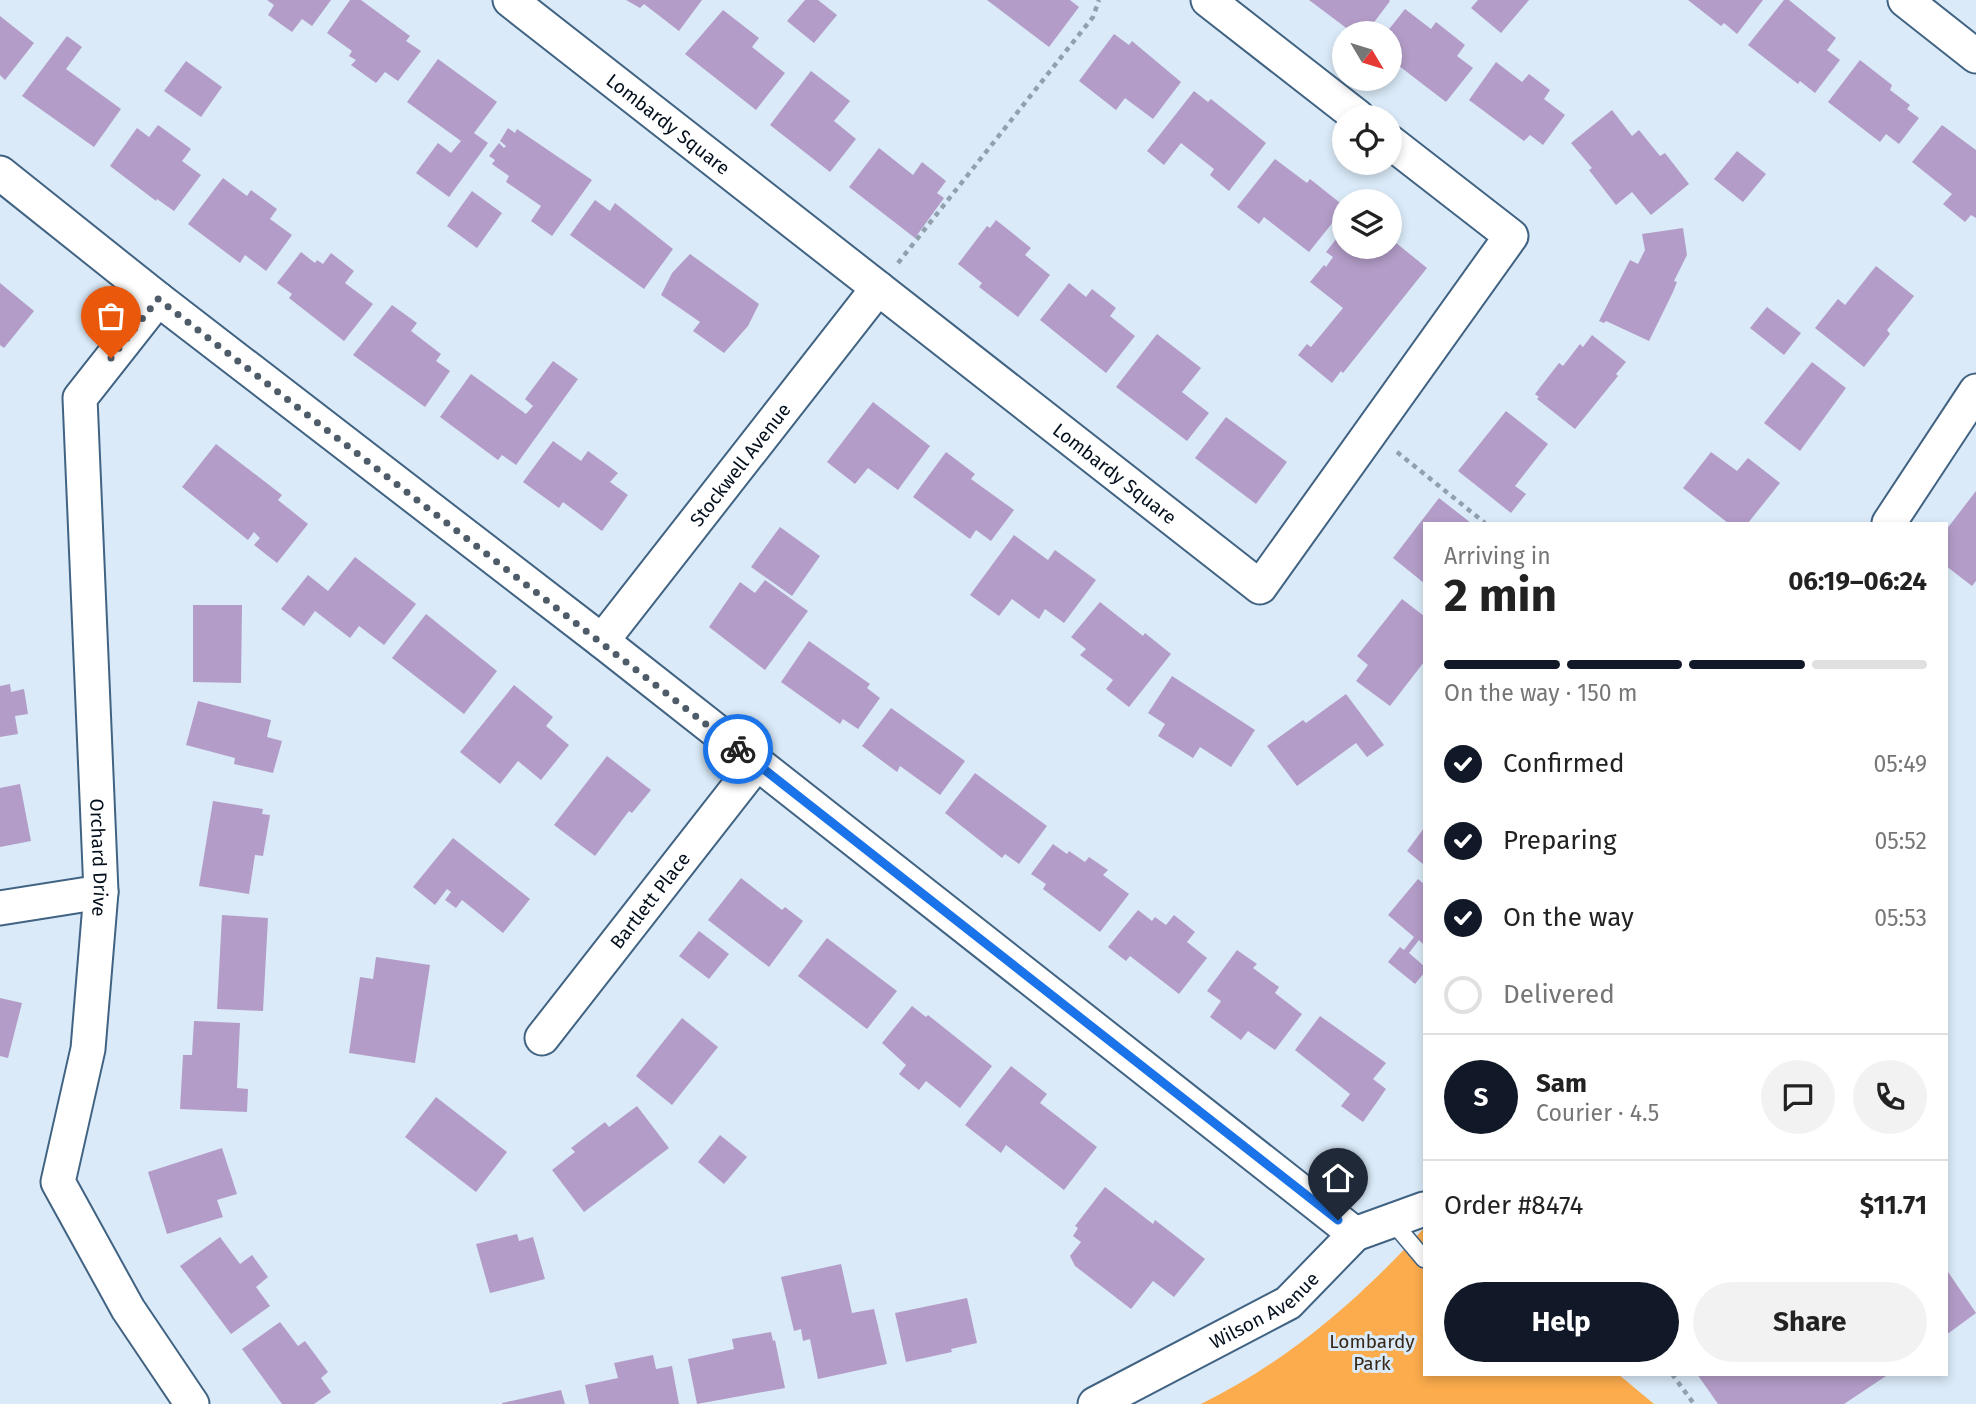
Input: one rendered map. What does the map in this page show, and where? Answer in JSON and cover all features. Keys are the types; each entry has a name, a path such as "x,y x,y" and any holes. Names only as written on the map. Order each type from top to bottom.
{"street":[{"name":"Lombardy Square","path":"510,0 1261,587 1511,236 1402,151"},
{"path":"1208,0 1343,105"},
{"path":"1905,0 1976,56"},
{"path":"0,173 158,299 602,641 1355,1234"},
{"name":"Stockwell Avenue","path":"602,641 878,288"},
{"name":"Orchard Drive","path":"158,299 80,398 101,892 89,1049 58,1182 128,1309 192,1404"},
{"path":"1890,522 1976,391"},
{"name":"Bartlett Place","path":"542,1038 757,763"},
{"path":"0,908 101,892"},
{"name":"Wilson Avenue","path":"1094,1404 1288,1304 1355,1234 1423,1209"}],"lane":[{"path":"1391,1220 1423,1258"}],"path":[{"path":"878,288 1093,17 1098,0"},
{"path":"1372,432 1484,522"},
{"path":"1673,1376 1694,1404"}],"green space":[{"name":"Lombardy Park","path":"1423,1229 1423,1376 1620,1376 1654,1404 1201,1404 1263,1369 1293,1348 1348,1303"}],"building":[{"path":"267,0 331,0 312,26 302,19 292,32 268,15 274,5"},
{"path":"350,0 361,0 410,36 406,41 421,51 398,81 385,72 376,83 351,65 356,60 349,56 352,51 327,33"},
{"path":"626,0 702,0 679,31 644,4 640,8"},
{"path":"805,0 818,0 837,15 814,43 787,21"},
{"path":"987,0 1070,0 1079,7 1049,47"},
{"path":"1309,0 1390,1 1375,21 1337,21"},
{"path":"1478,0 1529,0 1501,33 1471,8"},
{"path":"1688,0 1763,0 1737,34 1724,23 1721,26"},
{"path":"1784,0 1789,0 1836,38 1827,50 1840,60 1815,93 1800,81 1798,84 1748,45"},
{"path":"1405,9 1431,29 1436,22 1465,45 1457,56 1473,68 1446,102 1402,68 1402,21 1396,21"},
{"path":"723,10 759,38 752,47 785,73 756,110 685,54"},
{"path":"0,16 34,43 5,80 0,75"},
{"path":"1114,34 1129,45 1132,41 1181,82 1153,119 1125,98 1116,110 1079,81"},
{"path":"67,36 82,47 66,69 121,109 94,147 22,96"},
{"path":"438,59 497,102 474,133 488,143 449,197 416,173 438,143 451,153 461,141 407,102"},
{"path":"1860,60 1892,85 1890,90 1910,105 1907,109 1919,118 1899,144 1886,134 1880,142 1828,102"},
{"path":"186,61 222,87 201,117 164,91"},
{"path":"1496,62 1522,82 1529,74 1550,90 1544,99 1565,115 1543,145 1530,135 1524,141 1469,100"},
{"path":"811,71 850,101 834,121 856,139 830,172 770,125"},
{"path":"1194,91 1208,102 1211,99 1266,143 1229,191 1210,175 1214,169 1181,143 1164,165 1147,151"},
{"path":"1612,110 1632,136 1639,130 1660,156 1665,153 1689,184 1651,215 1632,192 1616,205 1589,170 1592,168 1571,143"},
{"path":"158,125 191,149 182,161 201,175 174,211 157,199 156,201 110,166 137,128 149,137"},
{"path":"1942,125 1976,150 1976,218 1971,215 1965,222 1943,204 1952,194 1912,162"},
{"path":"508,128 515,133 517,129 592,180 552,236 531,221 541,206 506,182 509,176 492,164 495,160 489,156 499,143 504,148 506,146 500,141"},
{"path":"879,148 913,175 922,162 946,181 937,193 944,198 915,238 849,187"},
{"path":"1737,151 1766,174 1743,202 1714,179"},
{"path":"1275,159 1307,183 1310,179 1332,196 1332,223 1309,252 1264,217 1259,224 1237,207"},
{"path":"223,178 247,196 251,190 277,209 270,219 292,235 266,271 245,255 240,263 188,224"},
{"path":"472,191 502,213 477,248 447,226"},
{"path":"595,200 610,211 615,203 673,249 644,289 570,235"},
{"path":"996,220 1031,248 1025,255 1050,275 1018,317 979,287 982,283 958,264 987,226 990,228"},
{"path":"1683,228 1687,255 1674,281 1677,282 1673,292 1649,341 1606,321 1599,321 1630,260 1638,264 1645,250 1642,234"},
{"path":"1332,244 1332,256 1326,252"},
{"path":"1402,248 1427,268 1343,373 1341,371 1332,383 1298,355 1307,344 1311,347 1343,308 1310,282 1324,265 1326,267 1332,258 1402,259"},
{"path":"301,252 315,263 317,260 323,264 331,253 354,271 345,283 373,304 344,341 289,298 292,294 277,283"},
{"path":"690,254 759,304 748,326 724,353 693,331 700,322 661,295 672,273"},
{"path":"1876,266 1914,296 1887,330 1890,334 1864,367 1815,328 1838,299 1845,305"},
{"path":"0,283 34,311 4,348 0,345"},
{"path":"1069,283 1086,297 1092,289 1116,308 1110,316 1135,336 1106,373 1040,320"},
{"path":"392,305 417,323 411,331 441,354 436,361 450,371 425,407 353,355"},
{"path":"1767,307 1801,333 1784,355 1750,328"},
{"path":"1157,334 1201,368 1182,392 1209,413 1187,441 1116,387"},
{"path":"1592,335 1626,362 1616,374 1618,376 1575,429 1537,399 1539,397 1535,394 1559,363 1563,366 1580,344 1583,347"},
{"path":"553,361 578,379 516,465 502,455 498,460 440,417 471,374 526,414 533,406 525,399"},
{"path":"1812,362 1846,388 1800,451 1764,423"},
{"path":"873,402 930,446 898,490 868,468 855,484 827,462"},
{"path":"1506,411 1548,444 1515,486 1526,494 1511,513 1458,471"},
{"path":"1226,417 1287,462 1256,504 1195,458"},
{"path":"553,441 581,461 588,451 618,473 610,482 628,495 602,531 563,502 559,508 523,482"},
{"path":"216,444 282,495 278,500 308,524 277,563 254,545 260,538 254,532 248,540 182,487"},
{"path":"946,452 975,474 971,479 1014,510 991,541 976,530 970,539 913,497"},
{"path":"1711,452 1737,471 1748,458 1780,483 1749,522 1727,522 1683,488"},
{"path":"1976,491 1976,581 1972,586 1948,568 1948,527"},
{"path":"1439,498 1470,522 1423,522 1423,582 1393,558"},
{"path":"780,527 820,556 792,596 751,567"},
{"path":"1014,535 1048,560 1055,550 1096,580 1064,623 1045,609 1039,619 1012,599 999,616 970,595"},
{"path":"355,557 416,604 384,645 359,626 350,638 315,611 304,626 281,609 308,575 328,591"},
{"path":"765,580 808,611 765,670 709,627 740,582 755,593"},
{"path":"1402,599 1423,615 1423,663 1390,706 1356,681 1368,665 1357,656"},
{"path":"1100,602 1171,654 1129,707 1106,689 1113,680 1080,655 1086,649 1071,637"},
{"path":"193,605 242,605 241,683 193,682"},
{"path":"426,614 497,671 464,714 392,658"},
{"path":"809,641 870,684 867,688 880,698 858,729 843,719 840,724 781,682"},
{"path":"1172,676 1255,730 1231,767 1200,747 1193,758 1158,736 1165,724 1148,713"},
{"path":"10,684 11,692 24,689 28,714 15,716 18,734 0,737 0,686"},
{"path":"514,685 553,717 546,726 569,745 541,780 518,761 500,784 460,752"},
{"path":"1346,694 1384,745 1367,757 1356,743 1297,786 1267,746 1303,720 1306,723"},
{"path":"198,701 271,720 267,737 282,741 273,773 234,764 235,758 186,745"},
{"path":"891,708 965,761 940,795 900,766 897,772 862,746"},
{"path":"607,756 651,790 632,813 629,811 595,856 554,825"},
{"path":"975,773 1047,826 1019,864 1005,854 1002,858 945,813"},
{"path":"20,784 31,841 0,847 0,788"},
{"path":"213,801 263,809 262,814 270,815 263,856 255,855 249,894 199,886"},
{"path":"1423,829 1423,864 1407,851"},
{"path":"453,838 530,899 503,933 462,900 456,908 445,900 451,892 447,889 435,905 413,887"},
{"path":"1053,844 1085,862 1089,857 1108,870 1103,875 1129,894 1100,932 1043,889 1046,884 1031,874"},
{"path":"741,878 782,910 785,907 803,921 769,967 708,920"},
{"path":"1418,879 1423,883 1423,944 1419,940 1409,953 1423,965 1423,974 1415,984 1388,962 1400,947 1404,950 1414,937 1388,915"},
{"path":"1138,910 1152,921 1155,917 1166,925 1174,915 1195,932 1187,942 1207,958 1179,994 1130,956 1126,961 1108,947"},
{"path":"222,915 268,918 263,1011 217,1009"},
{"path":"699,931 729,954 709,979 679,956"},
{"path":"827,938 897,991 867,1029 798,976"},
{"path":"1237,950 1257,964 1253,968 1279,987 1275,993 1302,1014 1275,1050 1248,1031 1241,1040 1210,1017 1221,1001 1207,991"},
{"path":"376,957 430,965 415,1063 349,1053 360,977 373,979"},
{"path":"0,998 22,1003 8,1058 0,1056"},
{"path":"912,1006 926,1017 928,1015 992,1066 960,1108 926,1081 919,1090 899,1074 906,1065 882,1043"},
{"path":"1320,1016 1386,1063 1373,1079 1386,1089 1363,1122 1341,1106 1350,1094 1295,1050"},
{"path":"682,1018 718,1047 672,1105 636,1076"},
{"path":"194,1021 240,1023 237,1088 248,1089 247,1112 180,1109 183,1055 192,1055"},
{"path":"1011,1066 1047,1094 1040,1103 1097,1147 1064,1190 1006,1145 1001,1153 965,1125"},
{"path":"436,1097 507,1152 476,1192 405,1137"},
{"path":"637,1106 669,1148 584,1212 552,1170 575,1152 571,1148 605,1122 609,1127"},
{"path":"720,1135 747,1157 724,1184 698,1162"},
{"path":"222,1148 237,1194 217,1200 223,1217 167,1234 148,1172"},
{"path":"1105,1187 1153,1224 1155,1220 1205,1259 1174,1297 1153,1281 1131,1309 1075,1266 1070,1256 1081,1242 1073,1236 1078,1228 1075,1226"},
{"path":"517,1234 519,1241 533,1237 545,1279 490,1293 476,1244"},
{"path":"220,1237 240,1264 252,1255 268,1277 256,1287 270,1306 231,1334 180,1266"},
{"path":"841,1264 852,1313 874,1309 887,1364 818,1379 810,1339 803,1341 801,1329 794,1331 781,1277"},
{"path":"1948,1272 1976,1313 1948,1334"},
{"path":"967,1298 977,1343 951,1349 952,1352 906,1362 895,1313"},
{"path":"280,1322 298,1346 305,1341 328,1372 321,1378 331,1392 314,1404 282,1404 242,1349"},
{"path":"771,1332 785,1388 697,1404 688,1359 734,1349 732,1339"},
{"path":"653,1355 656,1369 672,1366 679,1404 589,1404 585,1385 618,1378 614,1363"},
{"path":"1698,1376 1886,1376 1844,1404 1718,1404"},
{"path":"561,1390 565,1404 502,1404 502,1403"}],"way so far":[{"path":"111,358 158,299 738,749"}],"route":[{"path":"738,749 1338,1220"}]}
